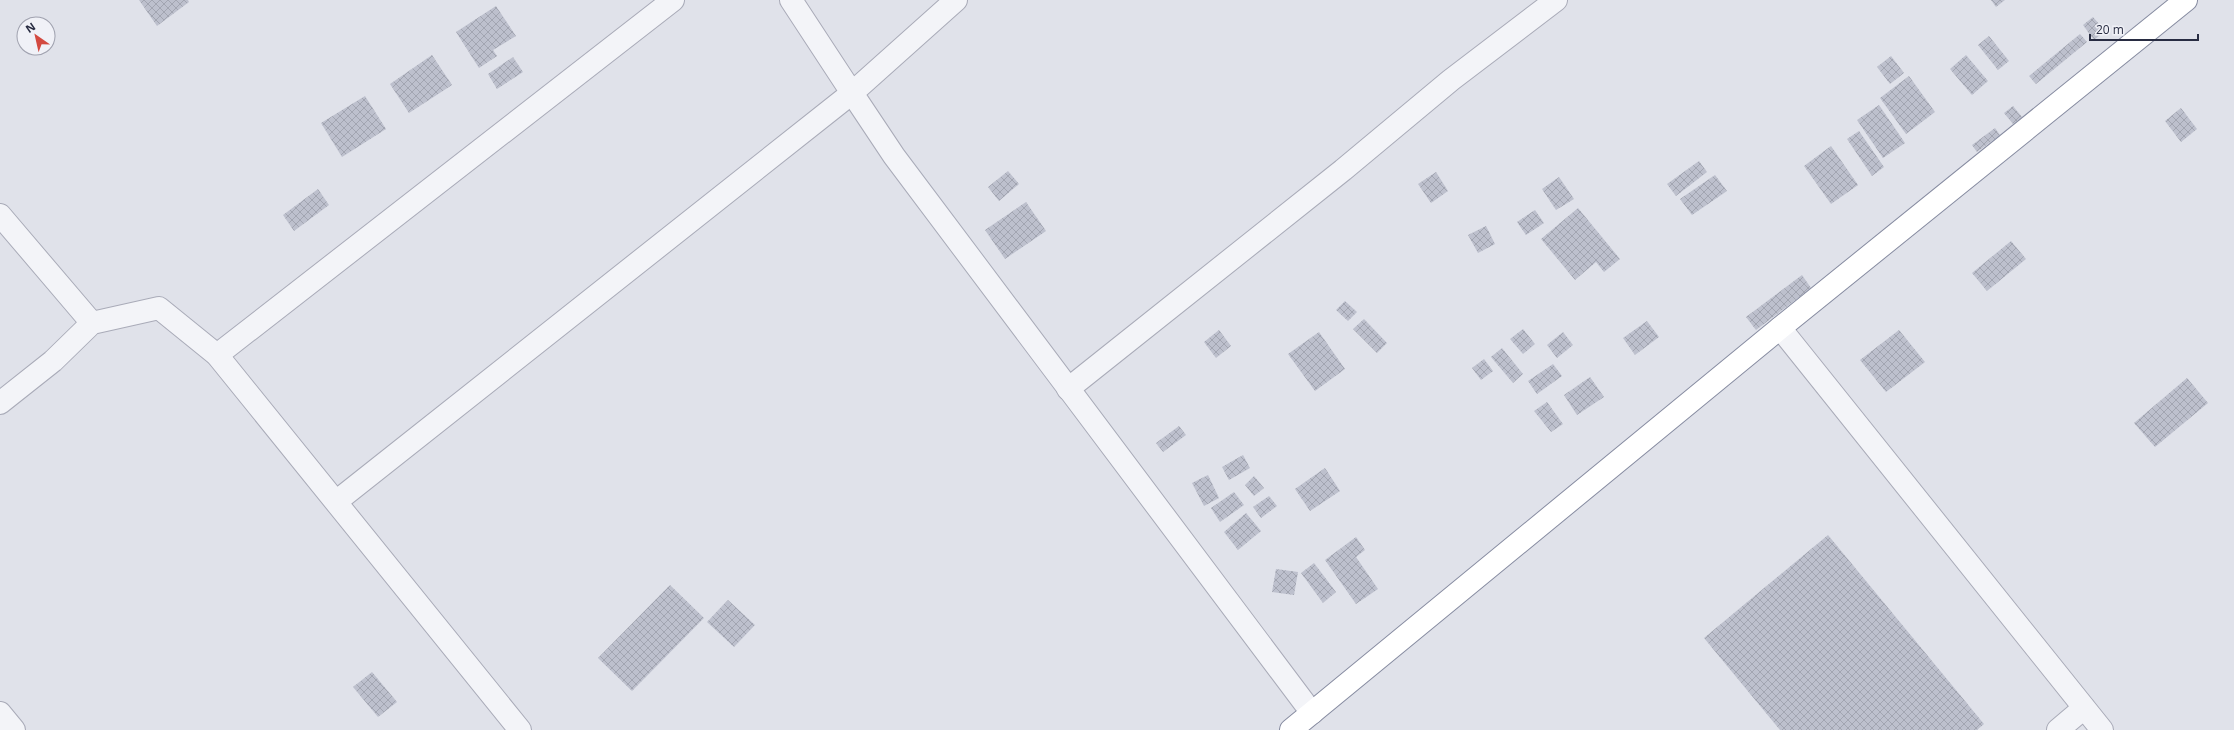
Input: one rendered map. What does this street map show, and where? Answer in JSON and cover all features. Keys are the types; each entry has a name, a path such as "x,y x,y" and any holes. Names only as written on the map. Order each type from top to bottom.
{"highway":[{"path":"1291,730 1780,328 2186,0"}],"street":[{"path":"217,355 673,0"},
{"path":"791,0 894,156 1312,713"},
{"path":"337,502 852,93 956,0"},
{"path":"1068,389 1331,179 1451,80 1556,0"},
{"path":"0,215 92,323"},
{"path":"0,404 53,362 92,323 159,308 217,355 520,730"},
{"path":"1780,328 2102,730"},
{"path":"2058,730 2084,708"},
{"path":"0,713 14,730"}],"building":[{"path":"139,0 188,0 189,2 157,26"},
{"path":"1991,0 2005,0 1996,7"},
{"path":"496,6 516,36 493,50 497,56 479,68 456,32"},
{"path":"2093,17 2105,31 2094,40 2083,25"},
{"path":"2080,34 2087,42 2036,84 2029,76"},
{"path":"1989,36 2009,61 1998,70 1978,45"},
{"path":"432,55 452,85 409,113 390,84"},
{"path":"1966,55 1988,81 1972,95 1950,69"},
{"path":"1891,56 1904,73 1890,84 1877,67"},
{"path":"513,57 523,72 497,89 488,74"},
{"path":"1909,76 1935,112 1906,134 1880,98"},
{"path":"365,96 386,129 342,157 321,123"},
{"path":"1879,105 1905,143 1883,158 1857,120"},
{"path":"2013,106 2022,117 2013,124 2004,113"},
{"path":"2181,108 2197,129 2181,142 2165,121"},
{"path":"1995,128 2000,135 1977,152 1972,145"},
{"path":"1859,131 1884,167 1872,176 1847,139"},
{"path":"1831,146 1858,185 1831,204 1804,166"},
{"path":"1699,161 1707,172 1676,196 1667,184"},
{"path":"1008,171 1019,184 999,201 988,187"},
{"path":"1436,172 1448,191 1431,203 1418,184"},
{"path":"1715,175 1727,191 1692,215 1680,199"},
{"path":"1559,177 1574,199 1556,210 1542,189"},
{"path":"318,189 329,205 294,231 283,215"},
{"path":"1026,202 1046,231 1005,259 985,230"},
{"path":"1578,208 1620,259 1604,272 1596,262 1575,280 1541,239"},
{"path":"1535,210 1544,223 1526,235 1517,222"},
{"path":"1486,226 1495,244 1478,253 1468,235"},
{"path":"2011,241 2026,259 1987,291 1972,273"},
{"path":"1802,275 1811,288 1756,330 1746,317"},
{"path":"1345,301 1357,312 1348,321 1336,310"},
{"path":"1364,319 1387,343 1377,353 1353,329"},
{"path":"1647,321 1659,337 1635,355 1623,338"},
{"path":"1523,329 1535,344 1523,354 1510,339"},
{"path":"1219,330 1231,346 1216,358 1204,342"},
{"path":"1899,330 1925,362 1886,392 1860,360"},
{"path":"1319,332 1345,369 1315,391 1288,354"},
{"path":"1563,332 1573,345 1557,358 1547,345"},
{"path":"1502,348 1523,374 1513,383 1491,357"},
{"path":"1484,359 1493,371 1481,380 1472,368"},
{"path":"1553,364 1562,376 1537,394 1528,381"},
{"path":"1590,377 1604,397 1577,415 1564,395"},
{"path":"2187,378 2208,403 2155,447 2134,423"},
{"path":"1547,402 1563,424 1551,432 1534,411"},
{"path":"1179,426 1186,435 1163,452 1156,443"},
{"path":"1243,455 1250,468 1229,480 1222,467"},
{"path":"1325,468 1340,491 1310,511 1295,489"},
{"path":"1208,475 1219,498 1204,506 1192,483"},
{"path":"1254,476 1264,488 1254,496 1245,485"},
{"path":"1234,492 1244,505 1220,522 1211,508"},
{"path":"1269,496 1277,506 1261,518 1253,507"},
{"path":"1246,513 1261,531 1238,550 1224,532"},
{"path":"1828,535 1984,724 1977,730 1780,730 1704,638"},
{"path":"1356,537 1365,550 1356,557 1378,589 1356,604 1325,560"},
{"path":"1314,563 1336,592 1323,603 1301,573"},
{"path":"1276,569 1298,572 1294,595 1272,592"},
{"path":"670,585 704,618 632,691 598,658"},
{"path":"728,600 755,625 734,647 707,622"},
{"path":"372,672 397,702 378,717 353,687"}]}
